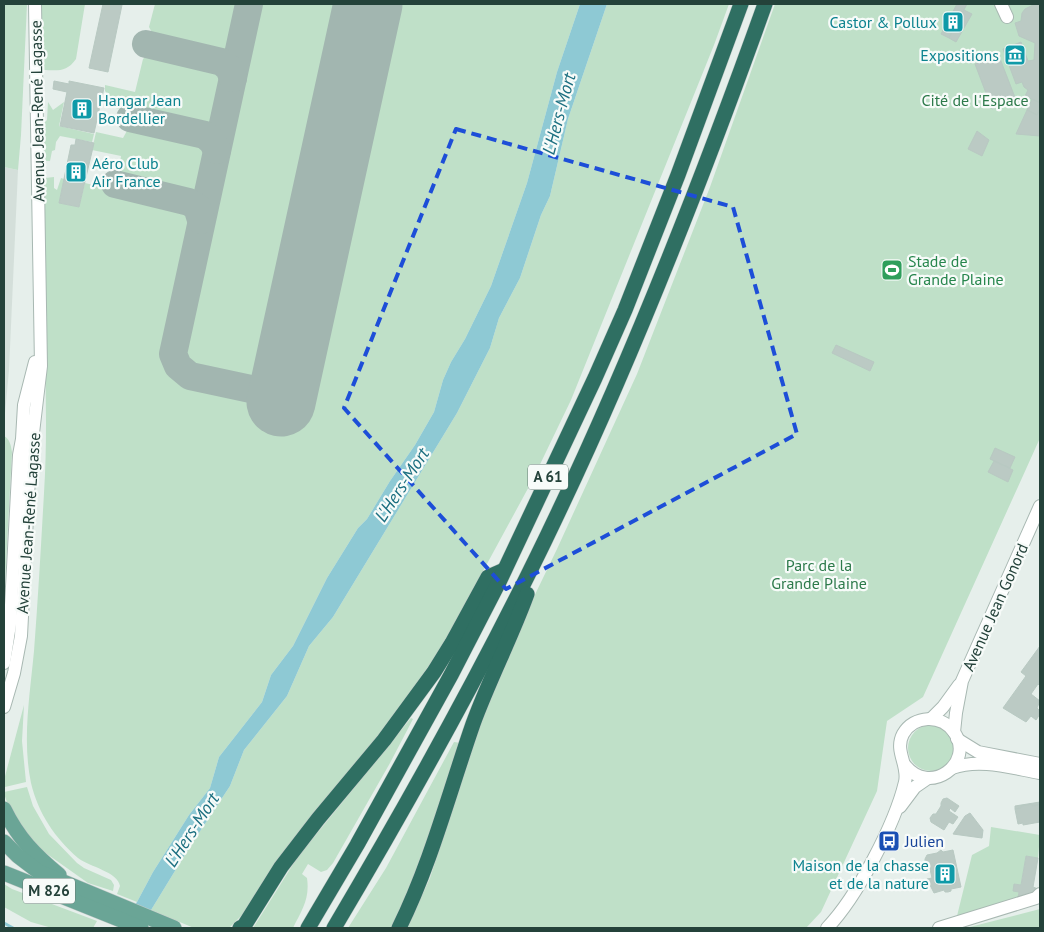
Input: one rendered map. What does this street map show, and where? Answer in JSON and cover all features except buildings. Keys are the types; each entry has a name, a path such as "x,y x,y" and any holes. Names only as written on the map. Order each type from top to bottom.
{"highway":[{"name":"A 61","path":"308,928 420,733 504,570 595,378 625,310 702,114 741,4"},
{"name":"A 61","path":"334,928 439,744 503,624 558,514 655,295 722,124 765,4"},
{"path":"399,928 421,880 435,842 483,699 520,612 558,514"},
{"path":"242,928 281,867 384,740 429,679 452,643 488,577 504,570"}],"main road":[{"path":"4,809 27,846 72,886"},
{"name":"M 826","path":"4,842 18,856 39,872 72,886 97,903 142,928"},
{"name":"M 826","path":"4,873 174,928"}],"street":[{"name":"Avenue Jean-René Lagasse","path":"4,663 10,624 19,455 41,366 35,4"},
{"path":"1001,4 1006,17"},
{"name":"Avenue Jean-René Lagasse","path":"4,707 14,673 22,627 30,458 30,406"},
{"name":"Avenue Jean Gonord","path":"894,816 905,781 904,764 899,746 904,734 912,724 924,719 931,719 943,707 962,681 1040,506"},
{"name":"Avenue Jean Gonord","path":"827,928 860,882 894,816 915,787 928,778 941,776 952,768 958,755 956,713 962,681"},
{"path":"931,719 946,724 956,736 978,752 1040,764"},
{"path":"904,764 917,776 928,778"},
{"path":"952,768 964,764 989,764 1040,773"},
{"path":"939,928 1036,898 1040,894"}],"highlighted area":[{"path":"456,129 733,207 797,434 506,589 344,408"}],"shaded area":[{"path":"4,167 18,170 9,370 4,424"}],"green space":[{"path":"4,4 27,4 18,170 4,167"},
{"path":"40,4 85,4 76,59 65,69 42,70 40,61"},
{"path":"155,4 241,4 229,51 215,55 156,40 149,27"},
{"path":"256,4 345,4 266,363 256,377 247,380 188,367 182,356 181,342"},
{"path":"390,4 580,4 557,72 527,183 491,286 465,339 451,362 443,380 434,412 415,445 367,519 358,528 327,578 293,646 271,675 262,702 219,757 210,788 189,815 153,872 137,902 117,894 120,886 114,877 78,858 62,842 38,805 28,767 27,734 37,612 46,458 44,180 45,178 54,177 54,188 57,190 61,178 64,179 59,203 79,207 85,183 190,208 194,220 167,346 167,359 170,368 177,376 188,383 302,409"},
{"path":"607,4 729,4 571,400 532,481 433,660 392,718 243,914 229,928 194,928 151,910 230,786 244,750 287,696 309,646 333,617 457,413 490,348 499,318 520,278 541,215 550,196 568,119"},
{"name":"Parc de la Grande Plaine","path":"775,4 1040,4 1040,438 923,697 887,721 877,791 821,912 806,928 407,928 430,878 485,707 637,374 710,187"},
{"path":"150,52 209,65 222,71 223,87 221,101 213,123 205,127 196,127 107,106 110,97 105,91 105,85 135,92 143,59"},
{"path":"48,102 53,110 64,102 59,126 94,134 92,142 60,136 56,142 55,150 52,151 50,161 44,161 42,128 47,120"},
{"path":"135,125 177,133 197,141 205,147 209,154 202,189 197,194 190,195 118,179 121,156 92,150 96,132 123,138 128,129"},
{"path":"4,436 11,445 12,452 4,599"},
{"path":"24,705 22,741 26,782 5,787 4,780"},
{"path":"411,718 413,719 390,763 333,863 327,870 321,872 308,864 302,874 307,878 307,892 304,904 293,928 253,928 297,858"},
{"path":"926,725 936,725 950,735 954,748 950,761 944,767 936,771 926,771 912,761 908,753 908,743 918,729"},
{"path":"454,742 461,743 419,872 392,928 348,928 386,868"},
{"path":"27,787 33,806 49,834 77,863 111,880 114,885 113,891 88,883 40,849 37,849 12,815 4,794 4,792"},
{"path":"991,827 1040,835 1038,858 1026,856 1021,885 1014,884 1019,892 1018,898 957,916 972,855 989,846"},
{"path":"4,884 12,889 97,921 93,928 52,928 31,922 4,907"},
{"path":"1040,909 1040,928 966,928"}],"water":[{"name":"L'Hers-Mort","path":"580,4 607,4 568,119 550,196 541,215 520,278 499,318 490,348 457,413 333,617 309,646 287,696 244,750 230,786 140,928 117,928 137,902 153,872 189,815 210,788 219,757 262,702 271,675 293,646 327,578 358,528 367,519 415,445 434,412 443,380 451,362 465,339 491,286 527,183 557,72"}],"waterway":[{"path":"4,923 13,928"}],"taxiway":[{"path":"249,4 173,354 178,366 190,376 260,391 270,390 277,386 288,372"},
{"path":"146,44 222,62 229,68 233,78"},
{"path":"130,118 205,135 212,141 217,150"},
{"path":"115,184 189,202 197,207 201,220"}],"runway":[{"path":"281,402 368,4"}],"place":[{"name":"Castor & Pollux","path":"953,22"},
{"name":"Expositions","path":"1015,55"},
{"name":"Hangar Jean Bordellier","path":"82,109"},
{"name":"Aéro Club Air France","path":"76,172"},
{"name":"Stade de Grande Plaine","path":"892,270"},
{"name":"Julien","path":"889,841"},
{"name":"Maison de la chasse et de la nature","path":"945,874"}],"park label":[{"name":"Cité de l'Espace","path":"975,100"}]}
